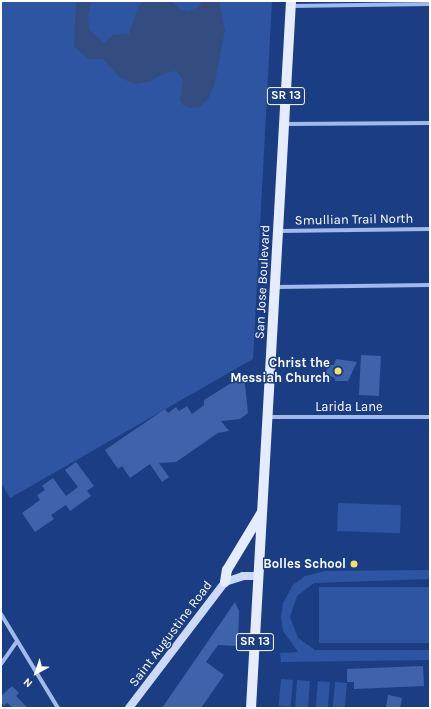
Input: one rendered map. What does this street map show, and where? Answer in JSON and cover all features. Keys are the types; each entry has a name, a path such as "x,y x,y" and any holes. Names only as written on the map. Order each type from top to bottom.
{"main road":[{"name":"San Jose Boulevard","path":"251,708 291,3"},
{"path":"226,582 227,570 263,510"},
{"name":"Saint Augustine Road","path":"129,708 226,582 243,576 258,576"}],"street":[{"path":"291,3 430,4"},
{"path":"284,124 430,123"},
{"name":"Smullian Trail North","path":"278,231 430,229"},
{"path":"275,287 430,285"},
{"name":"Larida Lane","path":"268,417 430,417"},
{"path":"1,614 58,708"},
{"path":"1,664 18,641"}],"shaded area":[{"path":"1,1 272,1 253,359 10,498 1,483"},
{"path":"76,1 91,1 88,17 89,29 104,43 113,35 129,34 138,7 143,1 171,1 181,10 188,11 198,7 203,1 219,1 225,30 215,82 209,98 200,107 189,108 183,105 180,100 183,80 176,71 166,73 148,82 135,84 120,78 103,59 88,59 74,46"},
{"path":"338,503 401,505 400,533 337,531"},
{"path":"430,570 430,579 314,583 297,596 290,617 298,638 315,650 430,650 430,660 281,662 280,653 298,652 283,631 281,617 283,603 293,585 305,576 325,571"},
{"path":"319,587 430,587 430,643 319,643"},
{"path":"281,679 293,680 291,707 279,706"},
{"path":"297,680 310,681 308,708 295,707"},
{"path":"318,681 330,682 328,708 316,708"},
{"path":"335,682 347,683 345,708 333,708"}],"building":[{"path":"361,355 381,356 379,396 359,395"},
{"path":"336,359 357,362 348,381 335,381 335,378 325,374 329,365 334,365"},
{"path":"244,375 248,413 240,419 221,421 229,431 218,433 176,462 159,463 169,477 162,482 150,464 130,478 122,466 118,469 105,450 165,409 168,413 176,407 179,411 187,406 192,414 204,405 204,400"},
{"path":"76,462 94,486 87,491 91,496 70,511 66,505 51,515 54,519 35,532 22,513 40,500 37,495 45,490 42,486 53,478 66,496 78,487 65,470"},
{"path":"235,602 239,611 238,646 218,645 206,662 224,675 201,708 162,708"},
{"path":"423,666 424,686 354,689 354,682 347,682 347,669"},
{"path":"12,686 19,693 16,696 28,708 13,708 7,703 4,706 1,702 1,696"},
{"path":"388,695 402,698 400,708 386,708"}],"place":[{"name":"Christ the Messiah Church","path":"338,371"},
{"name":"Bolles School","path":"354,564"}]}
